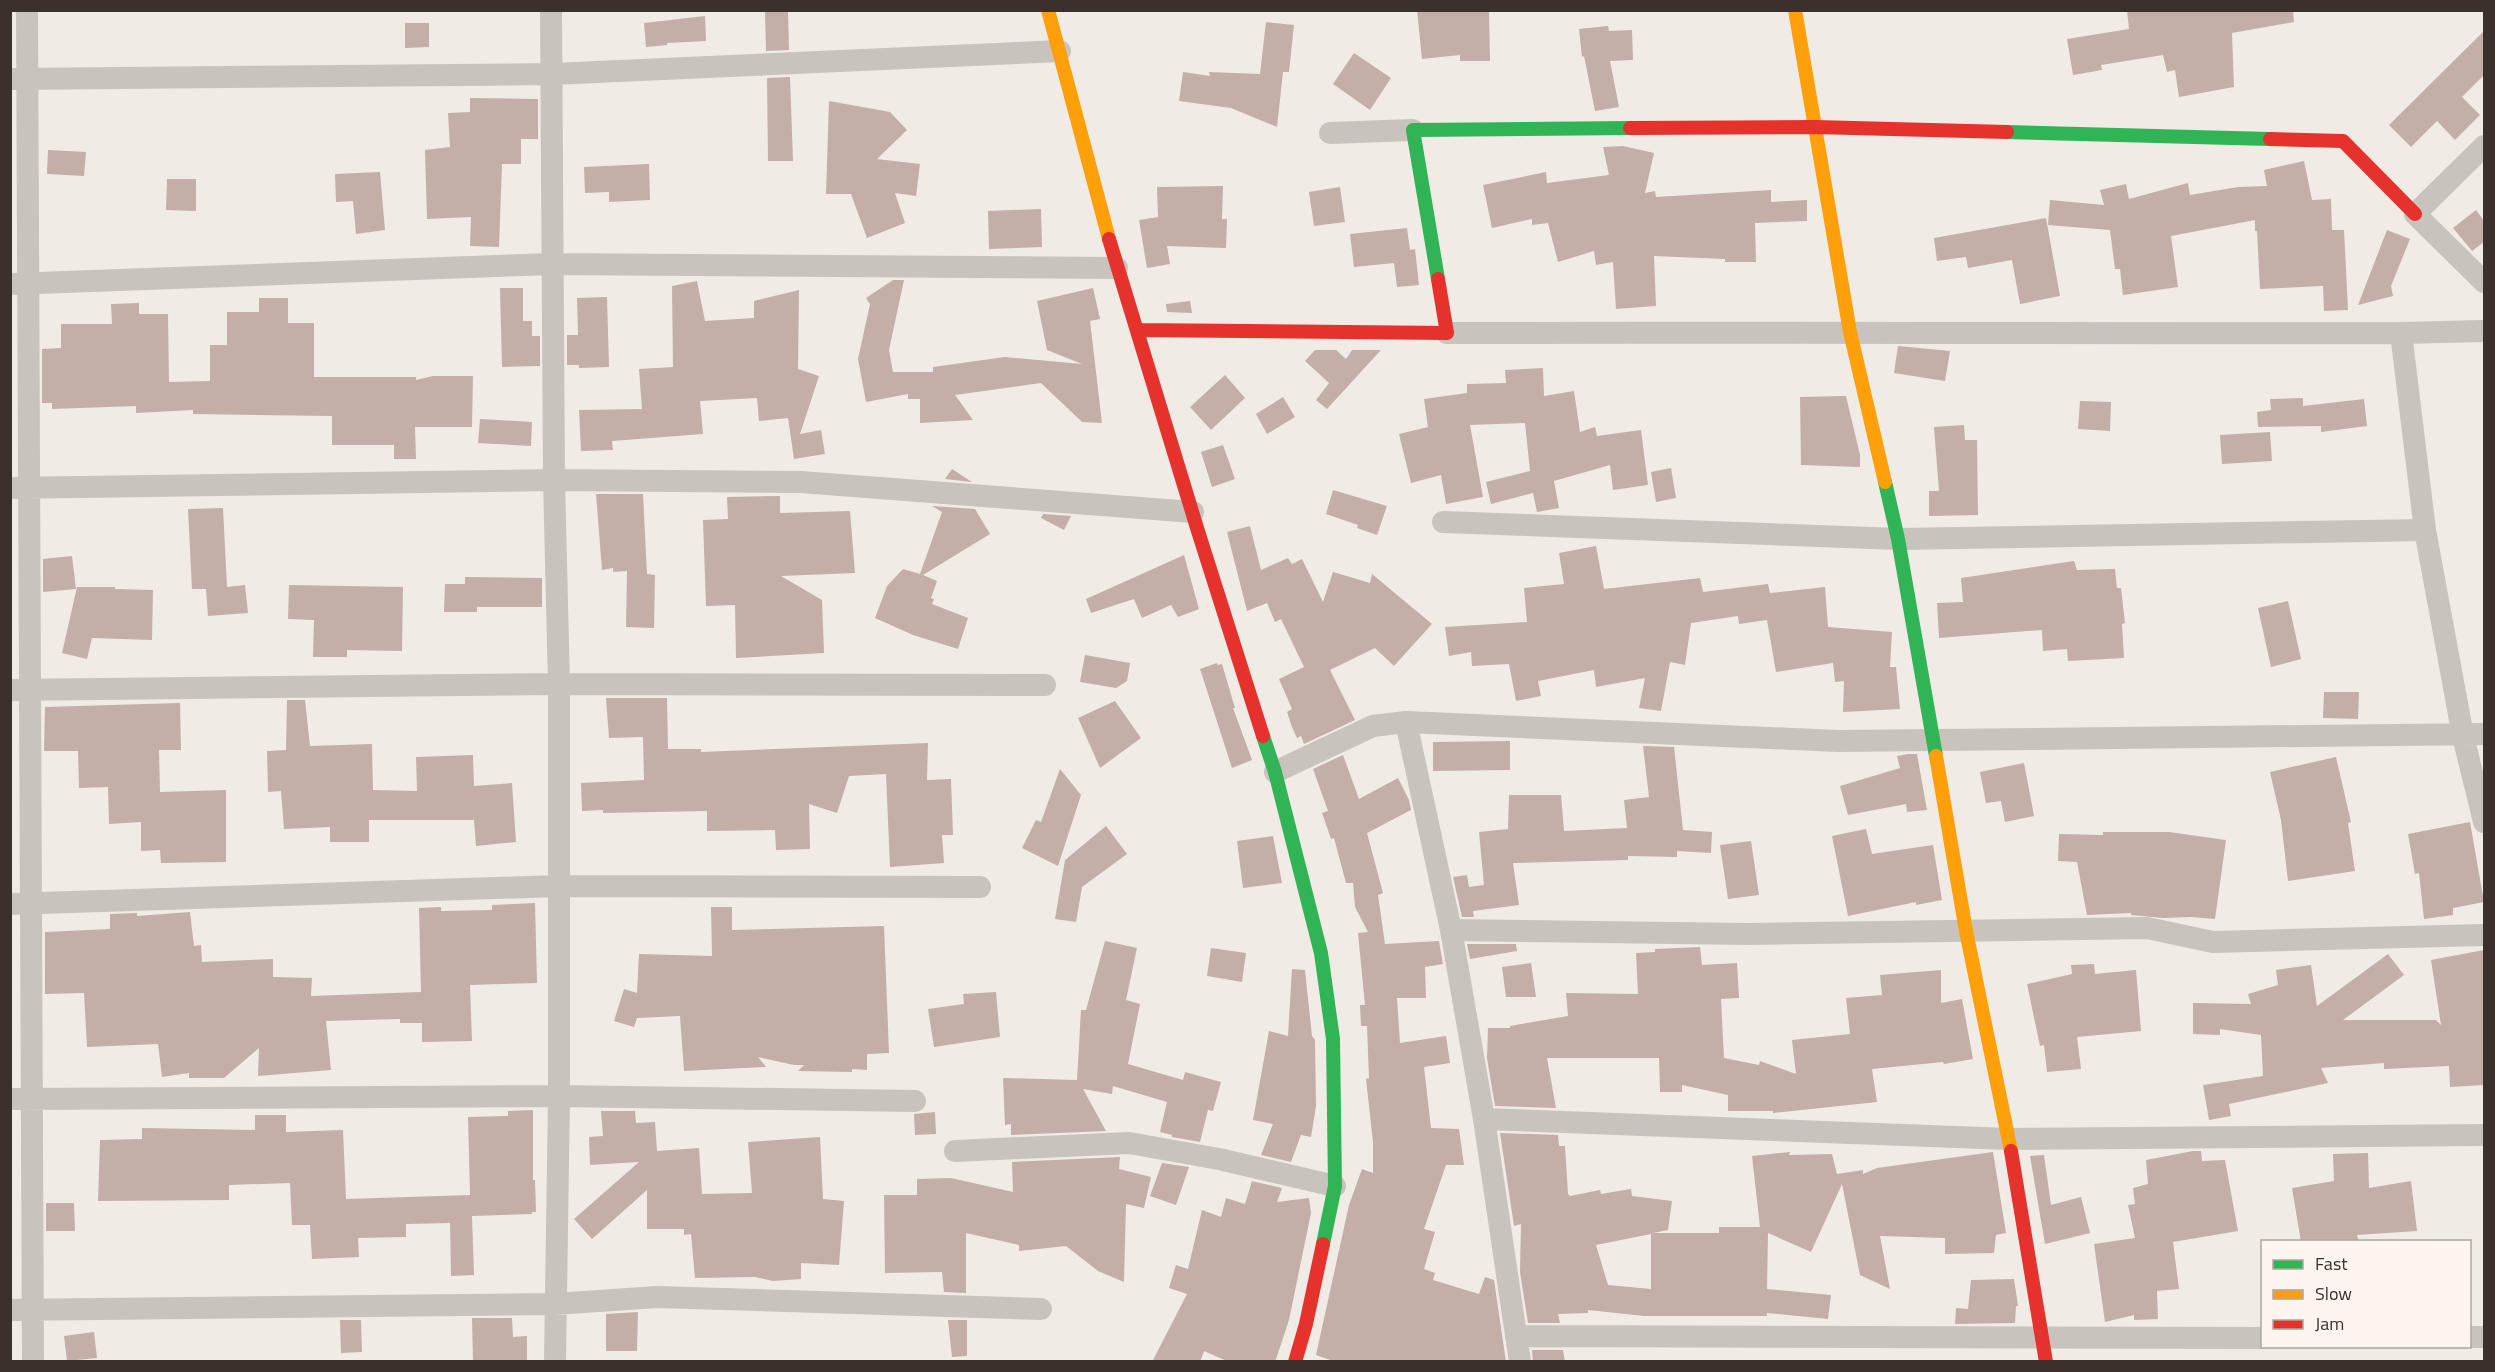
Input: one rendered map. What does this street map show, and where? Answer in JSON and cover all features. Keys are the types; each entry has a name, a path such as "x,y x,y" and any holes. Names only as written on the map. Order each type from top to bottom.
{"street":[{"path":"27,10 19,79 21,1099 22,1309 33,1362"},
{"path":"551,10 551,264 559,684 559,1096 555,1362"},
{"path":"1048,10 1118,268 1192,512 1275,772 1322,964 1333,1039 1335,1186 1306,1324 1295,1362"},
{"path":"1795,10 1850,332 1898,539 1966,931 2009,1140 2046,1362"},
{"path":"19,79 552,74 1060,51"},
{"path":"1330,133 1413,130 1815,127 2343,141 2484,282"},
{"path":"1413,130 1447,333"},
{"path":"2415,214 2484,146"},
{"path":"20,284 551,264 1118,268"},
{"path":"1137,330 2143,335 2484,331"},
{"path":"2401,333 2425,530 2474,735 2484,822"},
{"path":"20,488 554,480 801,482 1192,512"},
{"path":"1443,522 1898,539 2425,530"},
{"path":"20,690 559,684 1044,685"},
{"path":"1275,772 1373,726 1406,722 1838,741 2474,735"},
{"path":"1406,722 1451,930 1484,1119 1520,1362"},
{"path":"21,904 558,886 980,887"},
{"path":"1451,930 1747,934 2147,928 2213,942 2484,935"},
{"path":"21,1099 559,1096 915,1101"},
{"path":"1484,1119 2009,1140 2484,1135"},
{"path":"955,1151 1129,1143 1219,1159 1335,1186"},
{"path":"22,1309 555,1304 657,1297 1041,1309"},
{"path":"1516,1336 2261,1338"}],"building":[{"path":"788,10 789,50 766,51 765,11"},
{"path":"1417,10 1489,10 1490,61 1460,61 1460,55 1422,59"},
{"path":"2127,10 2293,10 2294,22 2232,33 2234,87 2179,97 2175,70 2167,72 2163,55 2101,65 2102,70 2073,75 2067,39 2129,29"},
{"path":"705,16 706,41 667,43 667,45 646,47 644,23"},
{"path":"1266,22 1294,25 1289,72 1283,72 1277,127 1231,108 1179,101 1183,72 1210,76 1209,72 1260,74"},
{"path":"405,23 429,23 429,47 405,48"},
{"path":"1608,26 1609,31 1632,30 1633,60 1610,61 1619,107 1595,111 1584,56 1582,57 1579,29"},
{"path":"2484,31 2484,75 2462,97 2480,115 2455,140 2437,121 2411,147 2389,125"},
{"path":"1354,53 1391,78 1370,110 1333,84"},
{"path":"790,77 793,161 768,161 767,78"},
{"path":"470,98 538,99 538,139 521,139 521,164 502,164 499,247 470,246 471,217 427,219 425,150 450,147 448,113 470,112"},
{"path":"829,101 890,112 907,130 877,159 920,164 916,196 895,193 905,223 867,238 851,194 826,194"},
{"path":"1623,146 1654,153 1645,193 1655,191 1656,197 1771,190 1771,202 1807,200 1807,221 1755,223 1756,262 1725,262 1725,259 1654,256 1656,306 1616,309 1613,262 1596,265 1594,251 1558,262 1548,223 1532,225 1532,219 1492,228 1483,185 1546,172 1547,183 1609,175 1603,147"},
{"path":"48,150 86,152 84,176 47,174"},
{"path":"2304,161 2312,200 2331,199 2332,230 2344,230 2348,310 2324,311 2323,286 2260,289 2255,220 2171,236 2178,287 2123,295 2120,269 2115,269 2110,230 2048,225 2050,200 2104,205 2100,190 2126,184 2129,199 2188,183 2190,195 2238,187 2267,186 2264,170"},
{"path":"649,164 650,200 609,202 609,192 585,193 584,167"},
{"path":"380,172 385,230 356,234 353,201 336,202 335,174"},
{"path":"167,179 196,179 196,211 166,210"},
{"path":"1223,186 1222,219 1227,219 1226,248 1167,246 1170,264 1147,268 1139,220 1158,217 1157,187"},
{"path":"1340,187 1345,222 1314,226 1309,192"},
{"path":"1041,209 1042,247 989,249 988,211"},
{"path":"2476,210 2484,221 2484,242 2472,251 2453,228"},
{"path":"2046,218 2060,296 2020,304 2012,260 1968,268 1966,257 1937,261 1934,238"},
{"path":"1407,228 1410,250 1415,249 1419,285 1397,287 1394,263 1354,267 1350,234"},
{"path":"2387,230 2410,239 2391,286 2393,296 2358,305"},
{"path":"893,280 904,280 889,350 893,372 933,372 933,367 1005,357 1082,364 1047,350 1037,301 1093,288 1100,319 1090,321 1102,423 1082,422 1041,383 955,395 973,420 920,423 920,399 908,399 908,394 866,402 858,359 870,304 866,298"},
{"path":"697,281 705,321 754,318 754,301 799,290 798,369 819,376 800,434 821,430 825,454 794,459 788,418 759,421 757,398 700,401 703,434 612,441 613,450 581,451 579,410 642,409 639,369 673,367 672,286"},
{"path":"500,288 523,288 523,321 532,321 532,336 540,336 540,366 502,367"},
{"path":"607,297 609,367 579,368 579,365 567,365 567,335 578,335 577,298"},
{"path":"259,298 288,298 288,323 314,323 314,377 416,377 416,380 433,376 473,376 472,427 415,427 416,459 394,459 394,445 332,445 332,416 193,414 193,410 136,413 136,406 52,409 52,403 42,403 42,349 61,348 61,324 112,324 111,304 139,303 139,314 168,314 169,382 210,381 210,345 227,345 227,312 259,312"},
{"path":"1190,301 1192,313 1167,312 1166,304"},
{"path":"1898,346 1950,351 1945,381 1894,373"},
{"path":"1315,350 1336,350 1346,359 1352,350 1381,350 1327,409 1316,400 1329,383 1305,361"},
{"path":"1543,368 1544,396 1574,391 1580,432 1595,427 1597,436 1641,430 1648,485 1613,490 1610,465 1554,481 1559,508 1537,512 1533,493 1491,504 1486,482 1530,471 1525,423 1470,425 1483,497 1446,504 1441,475 1411,483 1399,434 1428,427 1424,399 1467,393 1467,384 1506,383 1505,370"},
{"path":"1225,375 1245,398 1211,430 1190,407"},
{"path":"1846,396 1860,455 1860,467 1801,465 1800,397"},
{"path":"1283,397 1295,417 1267,434 1256,414"},
{"path":"2303,398 2303,406 2364,399 2367,426 2321,432 2321,426 2258,427 2257,412 2271,410 2270,399"},
{"path":"2080,401 2111,402 2110,431 2078,429"},
{"path":"480,419 532,422 531,446 478,443"},
{"path":"1964,425 1965,440 1977,440 1978,515 1929,516 1929,491 1939,491 1934,427"},
{"path":"2270,432 2272,461 2222,464 2220,435"},
{"path":"1223,445 1235,479 1212,487 1201,452"},
{"path":"1671,468 1676,498 1656,502 1651,472"},
{"path":"952,469 972,482 945,479"},
{"path":"1333,490 1387,506 1377,535 1357,528 1358,525 1326,514"},
{"path":"596,494 643,494 647,574 655,575 654,628 626,627 627,571 613,572 613,568 602,570"},
{"path":"780,496 780,513 850,511 855,573 781,576 822,600 824,653 736,658 735,605 706,606 703,520 728,519 727,497"},
{"path":"932,506 975,509 990,534 923,575 937,581 931,598 934,599 932,604 968,618 958,649 913,635 875,618 887,586 903,569 920,574 942,512"},
{"path":"223,508 227,587 245,585 248,613 208,616 206,589 192,589 188,509"},
{"path":"1043,514 1071,516 1064,530 1041,518"},
{"path":"1250,526 1261,570 1288,558 1292,564 1302,559 1323,602 1333,572 1370,583 1372,574 1432,624 1394,666 1375,648 1330,670 1355,720 1304,744 1301,736 1297,738 1292,727 1287,712 1292,709 1279,679 1304,667 1281,619 1275,622 1267,603 1247,611 1227,532"},
{"path":"1596,546 1604,589 1700,578 1703,592 1768,584 1770,593 1825,587 1828,627 1892,632 1890,667 1896,667 1900,709 1843,712 1844,681 1835,682 1833,663 1776,672 1767,620 1739,624 1738,616 1691,623 1685,665 1670,662 1661,711 1639,708 1645,678 1596,687 1594,670 1538,681 1541,696 1516,701 1509,664 1472,666 1471,652 1449,656 1445,627 1527,622 1524,588 1564,584 1559,553"},
{"path":"1184,555 1199,609 1178,617 1171,605 1142,618 1134,599 1091,613 1086,599"},
{"path":"72,556 76,589 43,592 43,559"},
{"path":"2074,561 2077,570 2115,569 2117,588 2121,588 2125,623 2122,624 2124,658 2068,661 2067,649 2043,651 2042,630 1939,638 1937,603 1963,602 1961,578"},
{"path":"465,577 542,578 542,607 477,607 477,612 444,612 445,584 465,584"},
{"path":"289,585 403,587 402,651 347,650 347,657 313,657 314,620 288,619"},
{"path":"77,587 153,590 152,640 92,638 87,659 62,653"},
{"path":"2288,601 2301,659 2271,667 2258,608"},
{"path":"1085,655 1130,663 1127,681 1116,688 1080,682"},
{"path":"1217,663 1222,664 1235,708 1233,708 1252,760 1232,768 1200,669"},
{"path":"2324,692 2359,692 2358,719 2323,718"},
{"path":"606,698 667,698 668,749 701,749 701,752 928,743 927,780 951,779 953,835 942,835 944,863 890,867 886,774 849,776 837,813 809,804 810,849 776,850 775,830 707,831 707,811 603,813 603,810 582,811 581,783 644,780 643,737 609,738"},
{"path":"287,700 305,700 310,746 372,744 373,790 417,791 416,757 473,755 474,786 512,783 516,842 476,846 474,820 369,820 369,842 330,842 330,827 284,829 281,791 268,792 267,751 286,750"},
{"path":"1115,701 1141,738 1100,768 1078,718"},
{"path":"180,703 181,750 159,750 160,792 226,790 226,862 161,863 160,850 141,851 141,822 109,824 108,787 79,788 78,751 44,751 45,707"},
{"path":"1510,741 1510,770 1433,771 1433,742"},
{"path":"1643,746 1674,747 1683,830 1712,832 1711,853 1677,851 1677,857 1628,856 1628,860 1513,863 1519,905 1473,911 1474,917 1462,917 1453,877 1467,875 1469,887 1484,885 1479,832 1508,829 1509,795 1561,795 1564,831 1627,828 1624,800 1649,797"},
{"path":"1917,754 1927,810 1907,812 1906,804 1848,815 1840,786 1900,768 1897,756"},
{"path":"1343,755 1359,799 1398,778 1409,800 1411,810 1367,833 1383,893 1378,895 1385,944 1439,941 1443,964 1425,967 1426,998 1397,998 1400,1043 1446,1036 1450,1063 1424,1067 1431,1128 1459,1129 1464,1165 1446,1165 1424,1229 1435,1232 1424,1269 1435,1273 1433,1280 1479,1294 1485,1277 1494,1280 1506,1362 1336,1362 1316,1355 1349,1205 1362,1169 1373,1173 1373,1142 1366,1079 1369,1078 1367,1026 1361,1026 1360,1005 1365,1005 1358,933 1368,932 1355,907 1353,883 1346,883 1334,838 1331,839 1322,813 1328,811 1313,769"},
{"path":"2336,757 2351,822 2348,823 2355,871 2288,881 2281,820 2270,772"},
{"path":"2024,763 2034,816 2005,822 2001,801 1986,803 1980,772"},
{"path":"1060,769 1081,795 1058,866 1022,848 1036,820 1041,822"},
{"path":"2470,822 2484,902 2453,908 2453,915 2424,919 2419,873 2415,874 2408,834"},
{"path":"1106,826 1127,854 1082,887 1076,922 1055,919 1065,860"},
{"path":"1866,829 1872,854 1933,845 1942,900 1916,905 1916,902 1848,916 1832,836"},
{"path":"2103,832 2169,832 2226,840 2215,919 2163,918 2131,915 2131,913 2087,915 2077,862 2058,861 2059,834 2103,835"},
{"path":"1273,836 1282,883 1243,888 1237,841"},
{"path":"1751,841 1759,895 1728,899 1720,845"},
{"path":"535,903 537,983 470,985 472,1041 422,1042 422,1023 400,1023 400,1019 326,1021 331,1070 258,1076 259,1048 224,1078 189,1078 189,1073 162,1077 158,1044 87,1047 84,993 45,994 45,932 110,929 110,914 137,913 137,916 190,912 194,946 201,945 202,962 273,959 273,977 312,978 311,996 421,992 419,908 441,907 441,911 492,910 492,905"},
{"path":"711,907 732,907 732,930 884,926 889,1053 867,1054 867,1070 852,1069 852,1072 798,1071 804,1065 758,1057 766,1067 684,1071 680,1016 637,1018 634,1027 614,1021 624,989 637,993 639,954 712,956"},
{"path":"1105,941 1137,948 1126,1000 1140,1004 1128,1064 1183,1080 1185,1072 1221,1082 1213,1111 1208,1110 1200,1142 1172,1137 1172,1135 1160,1132 1167,1102 1113,1086 1112,1094 1083,1089 1106,1131 1011,1135 1011,1124 1005,1125 1003,1078 1077,1080 1081,1010 1086,1010"},
{"path":"1467,944 1516,944 1517,951 1470,959"},
{"path":"1700,947 1702,965 1737,963 1739,998 1721,999 1724,1058 1759,1065 1760,1061 1796,1074 1792,1040 1850,1034 1846,998 1882,995 1880,975 1941,970 1941,1003 1962,999 1973,1059 1944,1064 1943,1062 1872,1069 1877,1102 1773,1113 1773,1111 1728,1111 1728,1095 1682,1085 1682,1092 1660,1092 1659,1058 1547,1058 1556,1108 1495,1106 1487,1058 1488,1028 1510,1028 1510,1026 1568,1016 1566,993 1638,994 1636,953 1655,952 1655,949"},
{"path":"1211,948 1246,953 1242,982 1207,976"},
{"path":"2484,950 2484,1085 2450,1087 2449,1066 2384,1069 2384,1063 2321,1068 2328,1083 2229,1104 2231,1116 2209,1120 2203,1085 2263,1076 2261,1035 2220,1029 2220,1035 2193,1034 2193,1003 2251,1004 2248,994 2278,985 2276,970 2311,965 2317,1006 2388,954 2404,975 2343,1020 2436,1020 2441,1025 2431,960"},
{"path":"1531,963 1536,997 1506,997 1502,967"},
{"path":"2094,964 2095,974 2136,970 2141,1031 2077,1037 2081,1069 2047,1072 2044,1045 2040,1046 2027,984 2072,974 2071,965"},
{"path":"1292,969 1305,970 1312,1036 1315,1040 1316,1106 1311,1137 1301,1135 1291,1162 1261,1155 1273,1124 1253,1120 1269,1031 1288,1036"},
{"path":"996,992 1000,1037 934,1047 928,1009 964,1004 963,994"},
{"path":"533,1110 533,1180 535,1180 536,1212 472,1216 474,1275 451,1276 450,1223 406,1224 406,1237 358,1238 359,1257 312,1259 310,1225 292,1225 290,1183 229,1185 229,1200 98,1201 100,1140 142,1139 142,1128 255,1130 255,1115 286,1115 286,1132 343,1130 346,1199 470,1195 468,1117 508,1116 508,1111"},
{"path":"601,1111 635,1111 636,1123 655,1122 657,1151 699,1148 702,1194 752,1193 748,1142 820,1137 823,1199 844,1201 839,1265 801,1263 801,1279 773,1281 755,1277 695,1278 691,1234 684,1235 684,1229 647,1229 647,1190 592,1239 574,1219 639,1162 590,1165 589,1137 603,1136"},
{"path":"935,1112 936,1134 915,1135 914,1114"},
{"path":"1500,1133 1558,1135 1559,1146 1565,1146 1570,1196 1600,1190 1601,1194 1631,1189 1632,1196 1672,1201 1668,1230 1653,1233 1719,1233 1719,1227 1760,1227 1752,1156 1790,1152 1789,1155 1832,1154 1837,1174 1863,1170 1863,1174 1877,1168 1993,1152 2006,1233 1996,1235 1994,1253 1945,1254 1945,1238 1880,1236 1890,1289 1860,1275 1842,1184 1811,1252 1768,1233 1767,1289 1831,1295 1828,1319 1767,1313 1767,1316 1644,1316 1588,1310 1588,1313 1558,1314 1560,1323 1528,1323 1520,1272 1521,1224 1514,1226","holes":["1651,1234 1651,1289 1608,1285 1596,1245"]},
{"path":"2201,1151 2202,1161 2225,1160 2238,1231 2173,1242 2179,1289 2157,1291 2158,1319 2134,1320 2134,1315 2105,1322 2094,1244 2135,1238 2128,1205 2135,1204 2133,1188 2148,1184 2146,1160"},
{"path":"2368,1153 2369,1188 2411,1181 2417,1231 2357,1235 2358,1240 2301,1240 2292,1188 2334,1181 2333,1154"},
{"path":"2044,1155 2051,1205 2081,1197 2090,1233 2045,1244 2030,1156"},
{"path":"1120,1157 1119,1169 1151,1177 1144,1208 1126,1204 1124,1282 1098,1271 1066,1246 1019,1251 1019,1245 966,1233 966,1293 944,1292 942,1272 885,1273 884,1195 917,1195 917,1179 951,1178 1013,1192 1012,1162"},
{"path":"1162,1163 1189,1167 1176,1205 1150,1196"},
{"path":"1252,1181 1282,1188 1277,1202 1309,1198 1311,1213 1289,1320 1275,1362 1229,1362 1204,1351 1200,1362 1152,1362 1187,1294 1169,1288 1176,1265 1188,1269 1202,1210 1221,1217 1226,1198 1245,1204"},
{"path":"46,1203 74,1203 75,1231 46,1231"},
{"path":"2014,1279 2018,1306 2016,1306 2015,1323 1955,1324 1956,1308 1968,1309 1971,1280"},
{"path":"638,1312 637,1351 606,1351 606,1314"},
{"path":"472,1318 512,1318 513,1337 527,1336 527,1362 473,1362"},
{"path":"340,1320 361,1320 362,1352 341,1353"},
{"path":"948,1320 967,1320 967,1356 952,1357"},
{"path":"94,1332 97,1358 67,1361 64,1336"},
{"path":"1532,1350 1563,1350 1565,1362 1533,1362"}],"traffic: fast":[{"path":"1438,279 1413,130 1630,128"},
{"path":"2007,132 2270,139"},
{"path":"1885,482 1898,539 1936,756"},
{"path":"1263,736 1275,772 1321,953 1333,1039 1335,1186 1323,1244"}],"traffic: slow":[{"path":"1048,10 1109,239"},
{"path":"1795,10 1850,332 1885,482"},
{"path":"1936,756 1966,931 2011,1151"}],"traffic: jam":[{"path":"1630,128 1815,127 2007,132"},
{"path":"2270,139 2343,141 2415,214"},
{"path":"1109,239 1263,736"},
{"path":"1137,330 1447,333 1438,279"},
{"path":"2011,1151 2046,1362"},
{"path":"1295,1362 1306,1324 1323,1244"}]}
